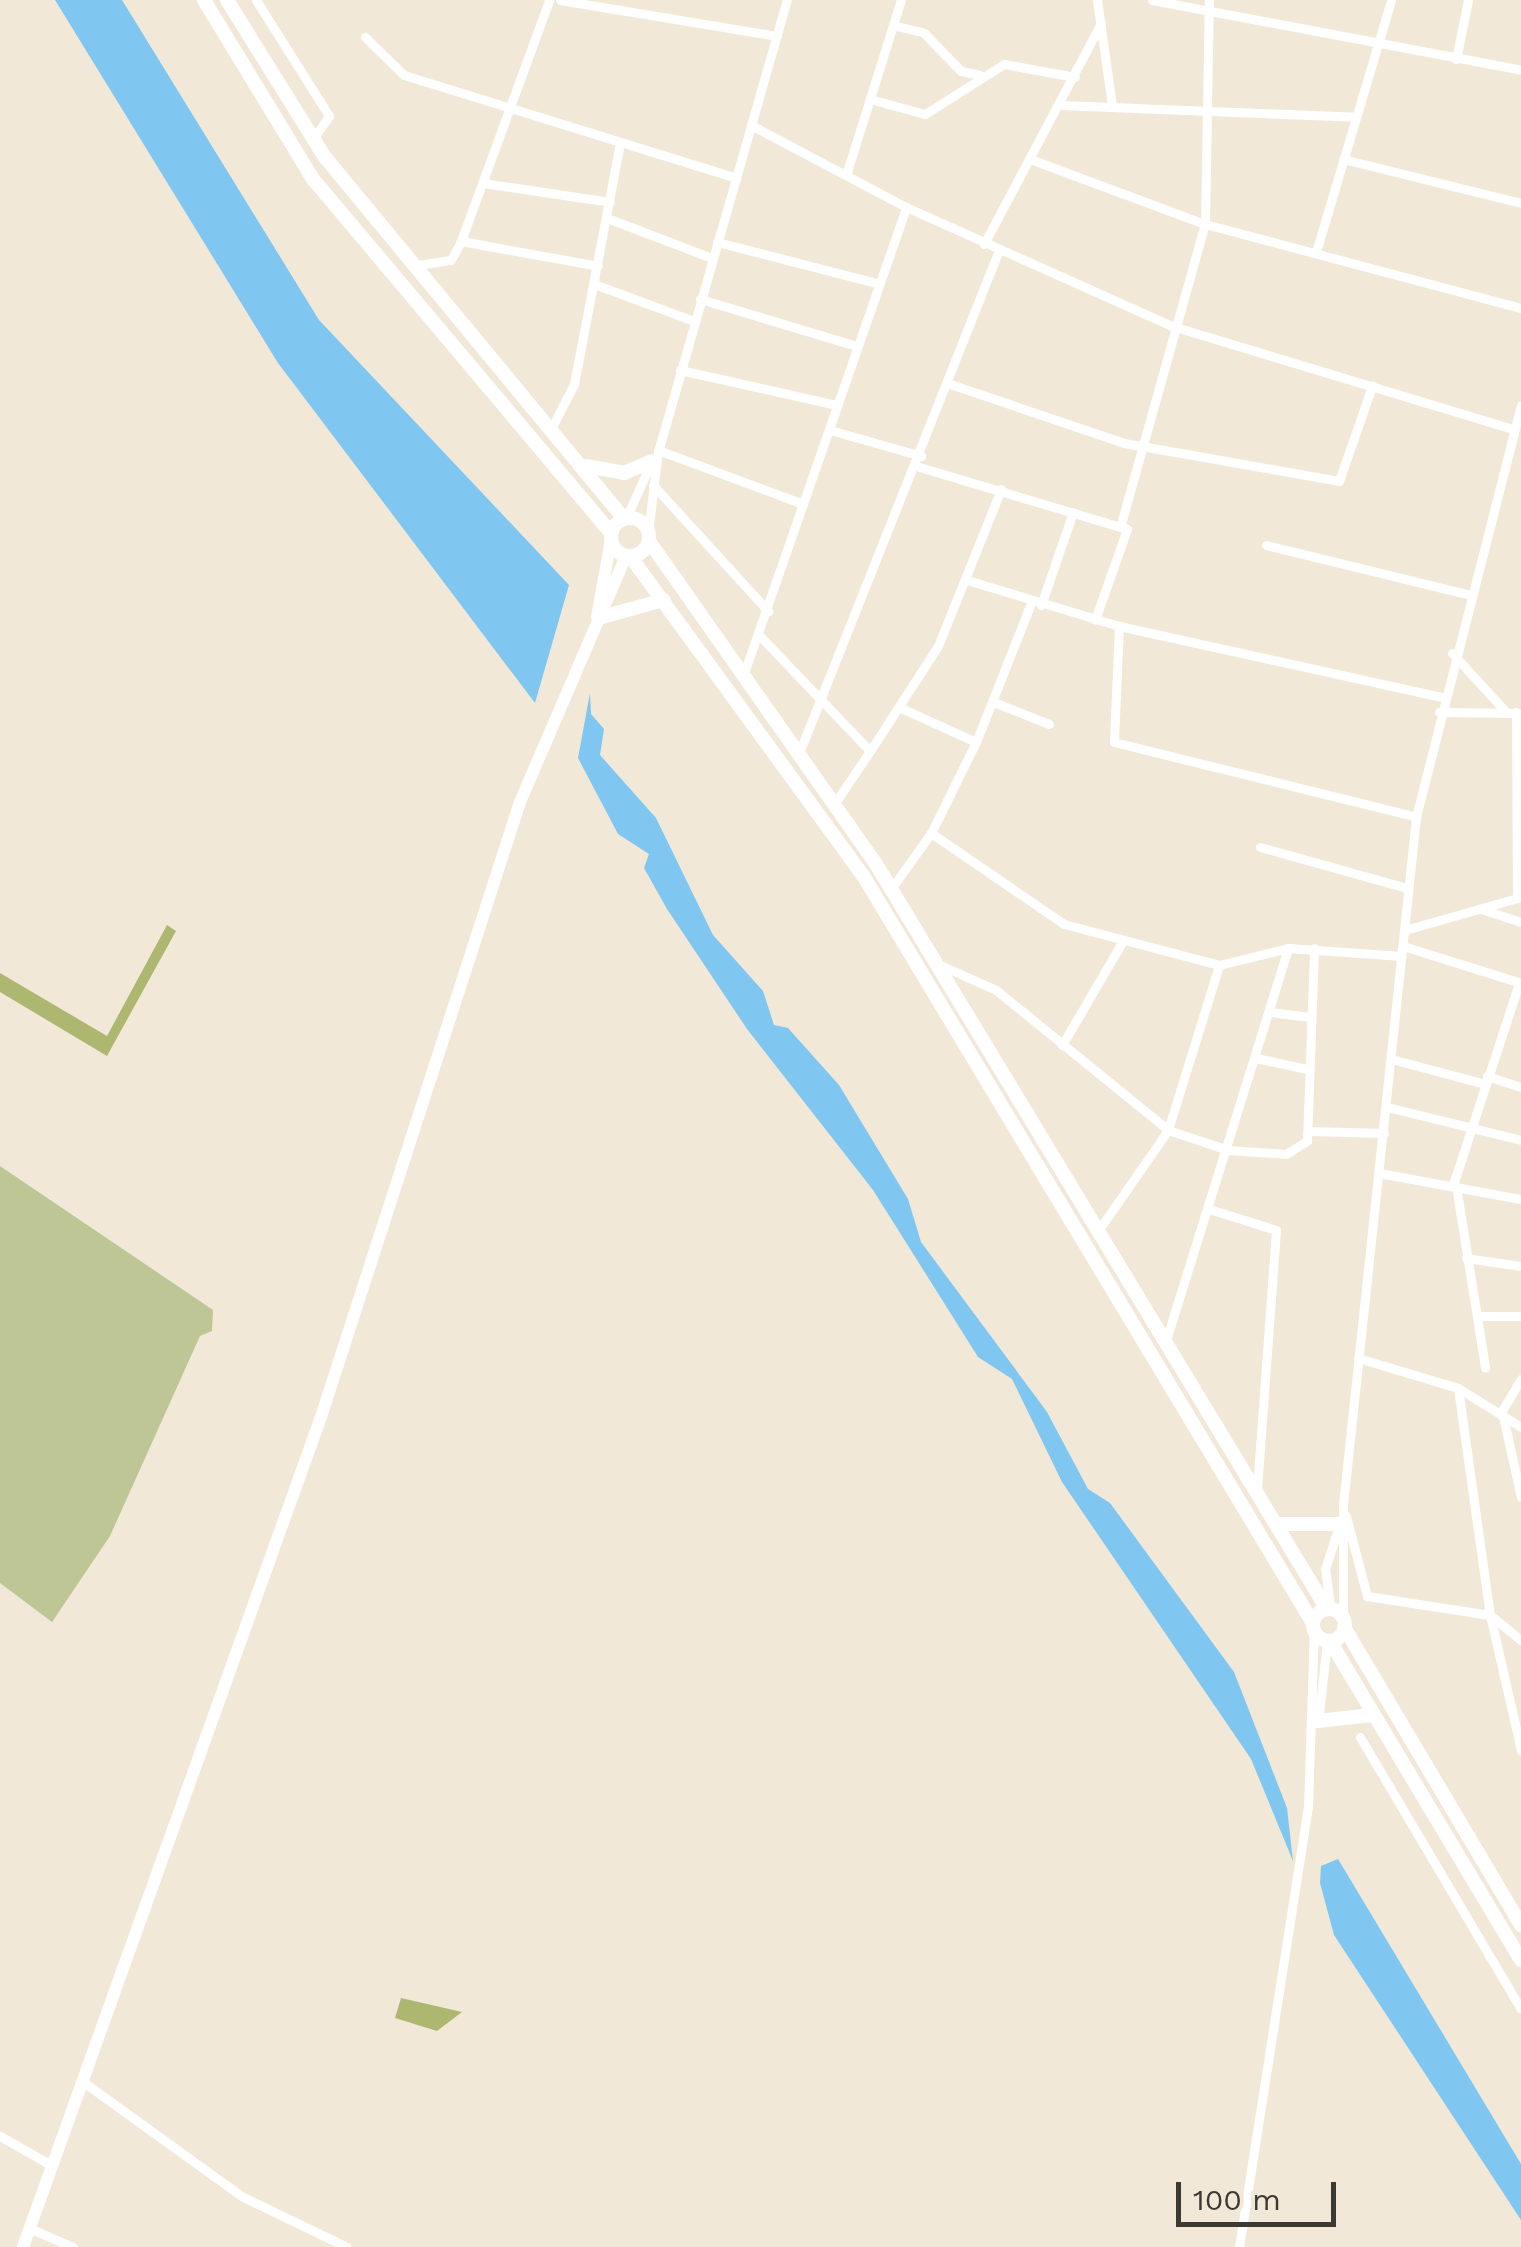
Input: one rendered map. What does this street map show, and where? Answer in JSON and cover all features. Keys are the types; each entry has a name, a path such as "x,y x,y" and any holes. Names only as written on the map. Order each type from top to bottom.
{"main road":[{"path":"204,0 323,192 664,600 913,953 1314,1626 1328,1641 1521,1960"},
{"path":"227,0 313,140 409,266 625,518 648,536 835,803 1100,1228 1521,1926"},
{"path":"584,466 624,473 656,454"},
{"path":"611,536 625,518"},
{"path":"628,556 648,536"},
{"path":"599,621 664,600"},
{"path":"1279,1524 1340,1522"},
{"path":"1314,1626 1337,1616"},
{"path":"1328,1641 1337,1616"},
{"path":"1316,1728 1373,1715"}],"street":[{"path":"256,0 328,116 313,140"},
{"path":"409,266 451,260 462,241 550,0"},
{"path":"560,0 777,36"},
{"path":"632,12 636,0"},
{"path":"625,518 656,454 787,0"},
{"path":"846,175 901,0"},
{"path":"1097,0 1112,106"},
{"path":"1152,0 1521,70"},
{"path":"1120,524 1172,326 1204,224 1215,13 1210,0"},
{"path":"1316,252 1382,43 1391,0"},
{"path":"1456,60 1468,0"},
{"path":"984,244 1101,23"},
{"path":"893,25 924,34 961,70 980,75"},
{"path":"364,37 404,75 736,178"},
{"path":"870,99 925,114 980,75 1026,64 1074,77"},
{"path":"1061,104 1356,117"},
{"path":"752,125 906,208 1172,326 1514,430"},
{"path":"551,429 574,384 620,142"},
{"path":"1030,159 1204,224 1521,308"},
{"path":"1343,159 1521,203"},
{"path":"483,183 610,202"},
{"path":"743,676 906,208"},
{"path":"607,218 712,258"},
{"path":"462,241 598,266"},
{"path":"717,242 877,284"},
{"path":"799,753 919,461 999,250"},
{"path":"594,284 694,321"},
{"path":"700,299 856,346"},
{"path":"680,370 838,405"},
{"path":"948,383 1139,446 1341,480 1372,386"},
{"path":"1337,1616 1325,1569 1343,1505 1395,1060 1416,817 1466,594 1521,405"},
{"path":"830,430 1001,490 1120,524 1128,537 1095,620"},
{"path":"648,536 656,454"},
{"path":"656,454 802,504"},
{"path":"653,485 768,611"},
{"path":"835,803 901,708 968,580 1001,490"},
{"path":"892,889 931,833 996,703 1073,512"},
{"path":"599,621 611,536"},
{"path":"1266,546 1466,594"},
{"path":"22,2247 321,1417 520,802 628,556"},
{"path":"968,580 1036,604 1119,626 1442,697"},
{"path":"1119,626 1114,742 1416,817"},
{"path":"760,636 824,698 870,751"},
{"path":"1405,930 1519,897 1515,712 1452,653"},
{"path":"996,703 1048,724"},
{"path":"901,708 976,742"},
{"path":"1439,712 1515,712"},
{"path":"931,833 1036,908 1121,944 1219,965 1288,948 1402,951 1520,983 1469,1129 1454,1185 1485,1368"},
{"path":"1260,847 1407,888"},
{"path":"1480,908 1521,922"},
{"path":"1062,1045 1121,944"},
{"path":"1167,1338 1288,948"},
{"path":"938,964 996,990 1168,1130 1228,1150 1296,1152 1308,1131 1314,948"},
{"path":"1100,1228 1168,1130 1219,965"},
{"path":"1270,1012 1310,1017"},
{"path":"1256,1058 1308,1069"},
{"path":"1395,1060 1521,1086"},
{"path":"1388,1107 1521,1140"},
{"path":"1308,1131 1384,1133"},
{"path":"1379,1173 1521,1199"},
{"path":"1209,1208 1276,1230 1257,1488"},
{"path":"1466,1258 1521,1266"},
{"path":"1477,1316 1521,1316"},
{"path":"1358,1358 1458,1388 1521,1427"},
{"path":"1521,1379 1501,1415 1521,1497"},
{"path":"1458,1388 1490,1615 1521,1750"},
{"path":"1343,1505 1367,1596 1490,1615 1521,1640"},
{"path":"1337,1616 1340,1522"},
{"path":"1314,1626 1316,1728"},
{"path":"1239,2247 1328,1641"},
{"path":"1360,1738 1521,2009"},
{"path":"82,2081 244,2197 346,2247"},
{"path":"0,2136 49,2164"},
{"path":"29,2228 73,2247"}],"green space":[{"path":"167,925 176,931 107,1056 0,992 0,973 107,1036"},
{"path":"0,1166 213,1310 212,1331 200,1336 110,1536 52,1622 0,1583"},
{"path":"401,1998 462,2012 437,2031 395,2018"}],"water":[{"path":"55,0 122,0 319,320 569,585 535,703 278,363"},
{"path":"590,693 591,714 604,729 600,755 656,818 713,935 763,991 774,1025 788,1028 839,1085 908,1199 921,1242 1047,1412 1088,1489 1110,1503 1234,1672 1287,1808 1293,1861 1251,1759 1062,1482 1012,1379 978,1357 873,1190 747,1029 667,909 644,868 649,854 618,834 578,758"},
{"path":"1338,1859 1521,2164 1521,2220 1334,1935 1320,1883 1321,1866"}]}
